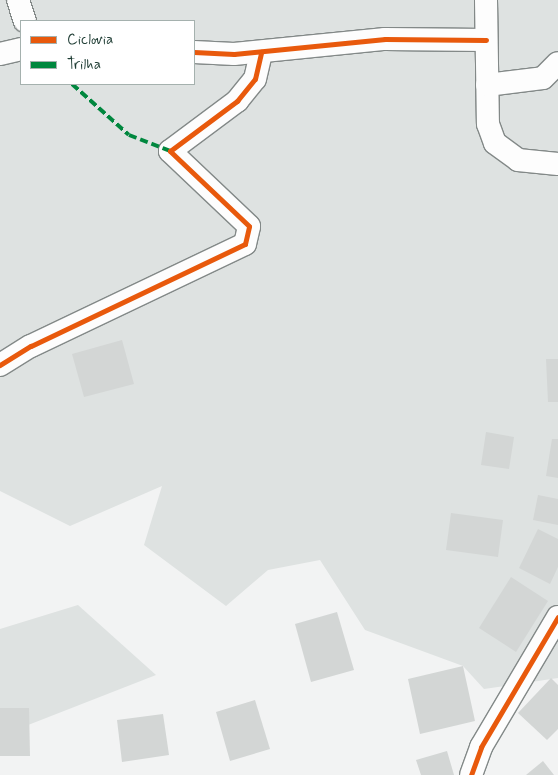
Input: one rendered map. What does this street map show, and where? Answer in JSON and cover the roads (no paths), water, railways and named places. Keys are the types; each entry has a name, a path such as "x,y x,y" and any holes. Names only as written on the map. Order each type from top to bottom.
{"street":[{"path":"18,0 25,20"},
{"path":"486,0 488,124 495,143 518,160 558,164"},
{"path":"195,52 261,52 385,39 486,40"},
{"path":"0,54 20,49"},
{"path":"0,365 31,346 245,244 249,226 170,151 237,100 255,79 261,52"},
{"path":"487,85 543,78 558,63"},
{"path":"471,775 482,747 558,617"}]}
